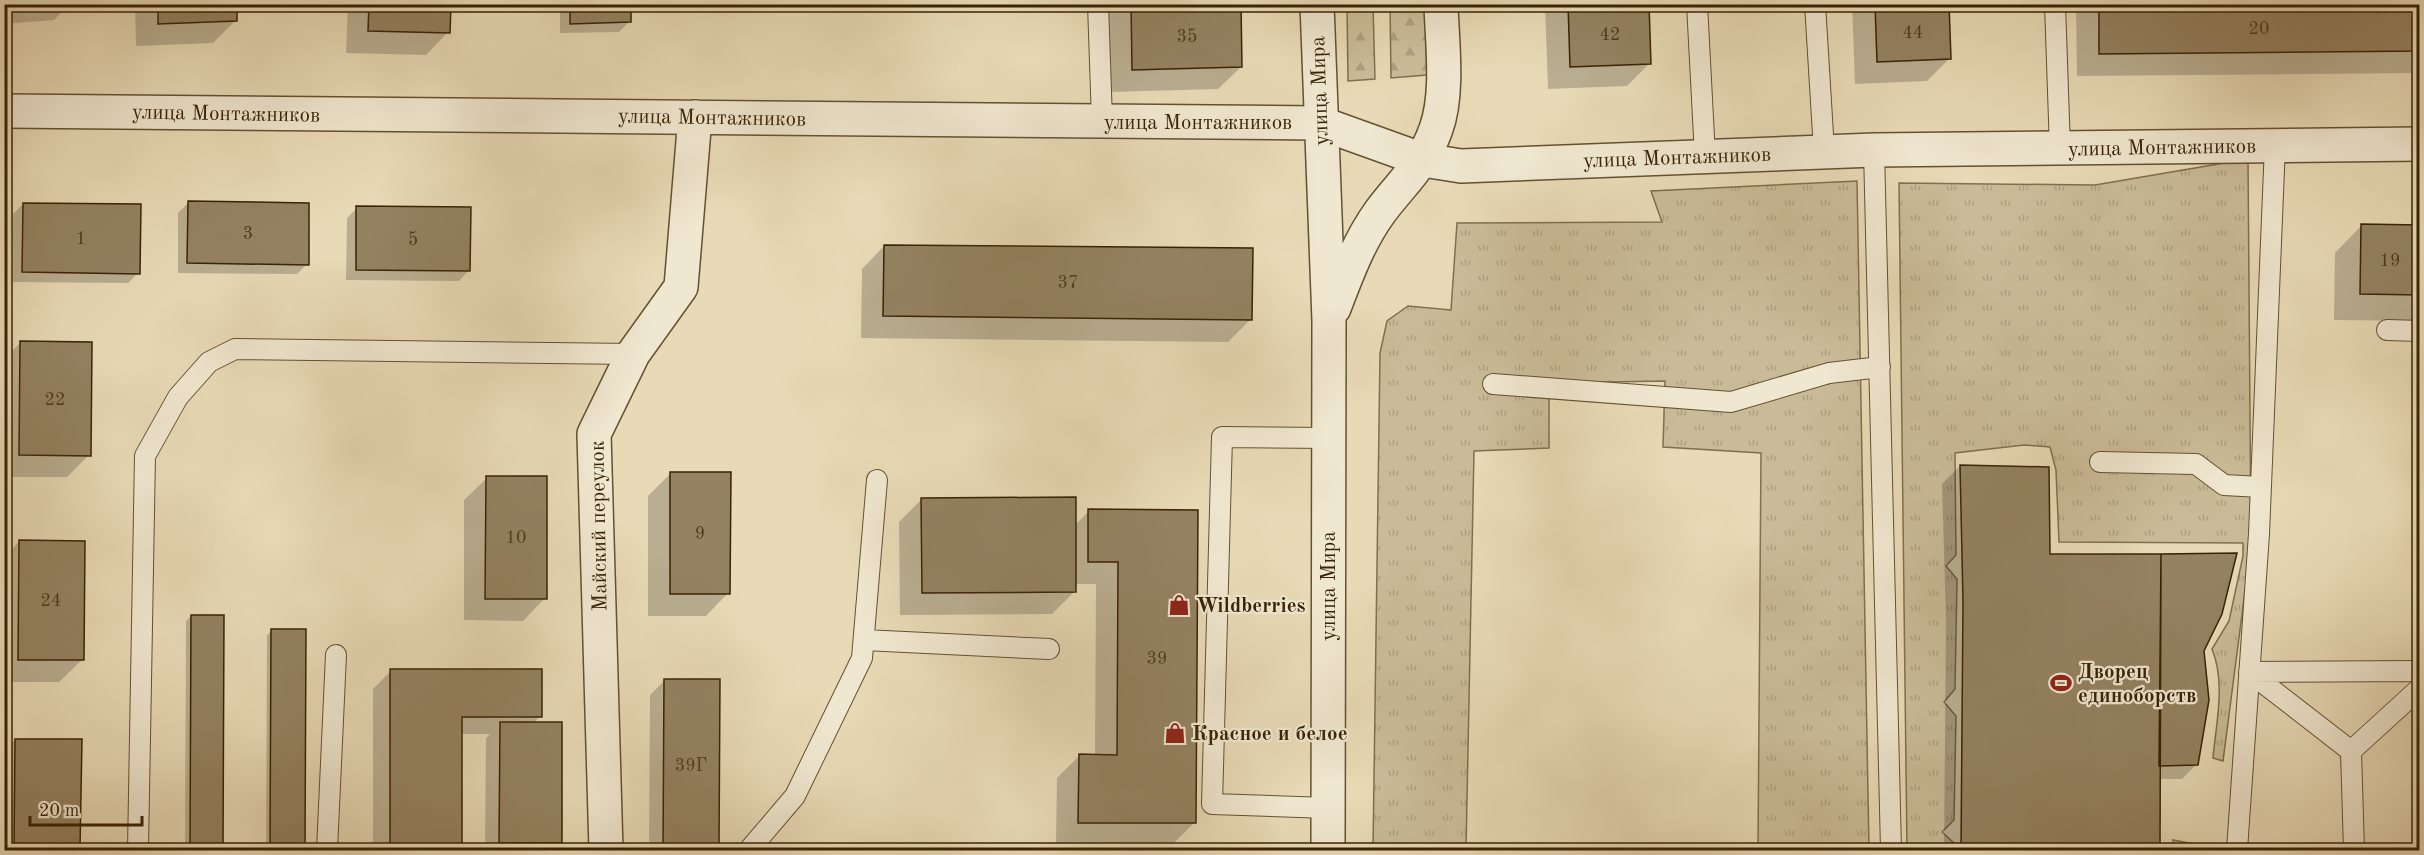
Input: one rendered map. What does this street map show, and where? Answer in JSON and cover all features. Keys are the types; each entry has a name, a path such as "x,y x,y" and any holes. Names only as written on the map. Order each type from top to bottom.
{"street":[{"name":"улица Мира","path":"1317,4 1329,321 1328,850"},
{"name":"улица Мира","path":"1329,321 1355,253 1380,212 1423,160 1437,127 1443,94 1441,4"},
{"name":"улица Монтажников","path":"4,111 1320,123 1423,160 1461,166 1874,150 2420,144"},
{"name":"Майский переулок","path":"606,850 594,434 633,354 681,287 695,117"}],"lane":[{"path":"1098,4 1102,121"},
{"path":"1697,4 1705,156"},
{"path":"1815,4 1824,152"},
{"path":"2055,4 2060,149"},
{"path":"2237,850 2261,487 2274,145"},
{"path":"1874,150 1891,850"},
{"path":"2387,330 2420,330"},
{"path":"138,850 145,456 178,397 209,362 235,349 633,354"},
{"path":"1493,384 1731,402 1829,373 1880,367"},
{"path":"1328,808 1212,804 1222,437 1329,438"},
{"path":"2100,462 2196,464 2224,485 2261,487"},
{"path":"748,850 795,796 862,658 877,480"},
{"path":"864,640 1049,649"},
{"path":"327,850 336,655"},
{"path":"2249,672 2420,671"},
{"path":"2249,672 2351,751"},
{"path":"2354,850 2351,751 2420,688"}],"green space":[{"path":"1347,5 1373,5 1375,79 1348,81"},
{"path":"1390,5 1425,5 1427,75 1391,78"},
{"path":"2248,159 2251,545 2223,761 2213,758 2219,689 2212,649 2229,621 2243,556 2243,543 2059,542 2056,470 2050,447 2024,445 1955,453 1956,555 1946,566 1957,579 1955,689 1944,702 1956,716 1954,820 1942,832 1954,843 1954,850 1907,850 1899,183 2095,185"},
{"path":"1857,181 1869,850 1758,850 1761,453 1663,447 1665,381 1549,383 1549,448 1474,451 1466,850 1373,850 1380,353 1387,321 1408,306 1451,310 1457,223 1662,222 1651,191"},
{"path":"2173,840 2227,850 2173,850"}],"building":[{"path":"158,4 237,4 237,21 158,24"},
{"path":"369,4 451,4 450,33 368,31"},
{"path":"570,4 631,4 631,22 570,24"},
{"path":"1131,4 1241,4 1242,67 1132,70"},
{"path":"1568,4 1649,4 1651,64 1570,67"},
{"path":"1875,4 1949,4 1951,59 1877,62"},
{"path":"2099,4 2420,4 2420,51 2099,54"},
{"path":"188,201 309,203 309,265 187,263"},
{"path":"23,203 141,204 140,274 22,272"},
{"path":"356,206 471,207 470,271 356,270"},
{"path":"2361,224 2420,225 2420,295 2360,294"},
{"path":"884,245 1253,248 1252,320 883,316"},
{"path":"20,341 92,342 91,456 19,455"},
{"name":"Дворец единоборств","path":"1960,465 2049,467 2050,554 2161,554 2160,850 1961,850 1963,601"},
{"path":"670,472 731,472 730,594 670,594"},
{"path":"486,476 547,476 547,599 485,599"},
{"path":"1076,497 1076,592 922,593 921,498"},
{"path":"1088,509 1198,510 1196,823 1078,823 1079,754 1117,755 1118,562 1088,562"},
{"path":"19,540 85,541 84,660 18,660"},
{"path":"2237,553 2222,614 2204,651 2209,700 2198,765 2159,766 2161,554"},
{"path":"191,615 224,615 223,850 190,850"},
{"path":"271,629 306,629 305,850 270,850"},
{"path":"390,669 542,669 542,717 462,717 462,850 390,850"},
{"path":"664,679 720,679 719,850 663,850"},
{"path":"500,722 562,722 562,843 499,843"},
{"path":"15,739 82,739 80,850 14,850"}],"place":[{"name":"Wildberries","path":"1179,605"},
{"name":"Дворец единоборств","path":"2061,683"},
{"name":"Красное и белое","path":"1175,733"}]}
